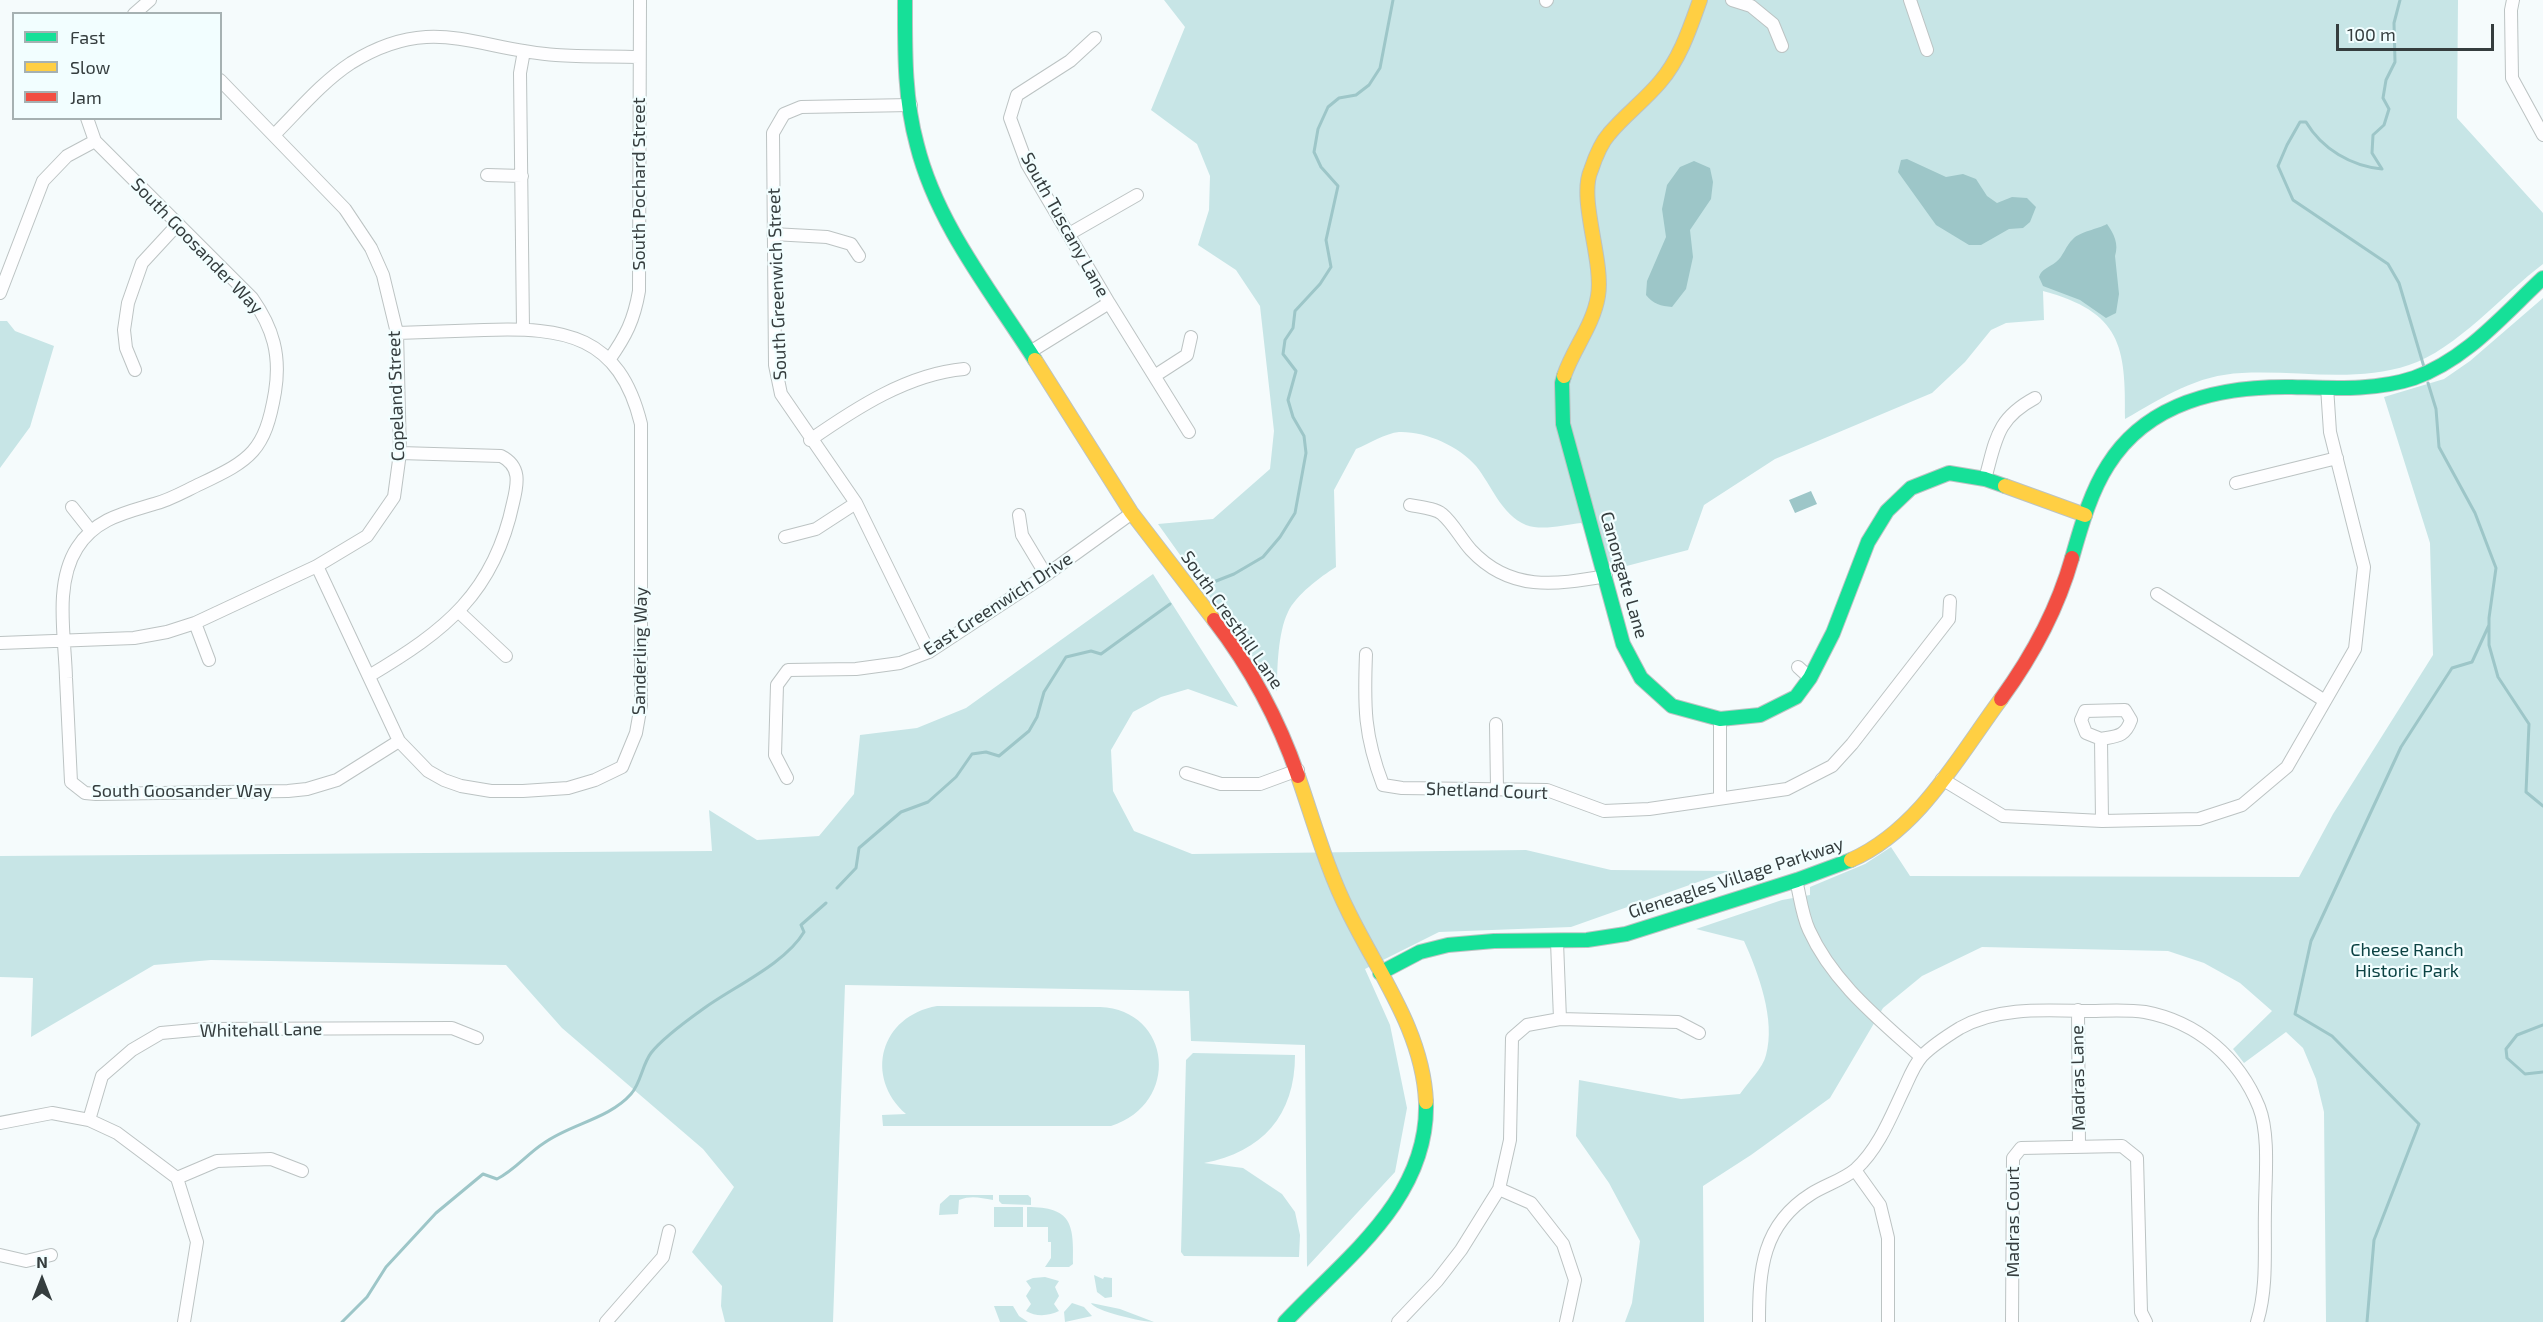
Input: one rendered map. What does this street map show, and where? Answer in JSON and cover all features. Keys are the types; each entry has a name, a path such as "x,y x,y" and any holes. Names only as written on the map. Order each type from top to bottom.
{"street":[{"name":"South Pochard Street","path":"609,360 626,335 635,312 639,291 640,0"},
{"name":"South Cresthill Lane","path":"905,0 905,37 914,134 944,217 1132,513 1255,677 1277,717 1298,770 1336,884 1380,973 1408,1020 1423,1066 1426,1088 1425,1130 1422,1151 1408,1186 1396,1204 1285,1322"},
{"name":"Canongate Lane","path":"1700,0 1686,40 1662,80 1608,135 1589,173 1588,201 1597,252 1598,296 1588,327 1570,359 1562,383 1563,424 1623,644 1641,678 1672,706 1720,719 1760,716 1796,698 1810,678 1833,633 1868,542 1887,511 1911,488 1949,473 1985,479 2085,515"},
{"path":"1732,0 1751,6 1773,24 1782,46"},
{"path":"1910,0 1927,50"},
{"path":"2513,0 2511,10 2512,78 2543,135"},
{"path":"274,135 330,79 349,64 388,45 434,36 458,37 524,51 556,55 639,57"},
{"name":"South Tuscany Lane","path":"1095,38 1070,61 1017,95 1010,118 1028,164 1109,303 1156,375 1189,432"},
{"path":"523,328 520,73 524,51"},
{"name":"Copeland Street","path":"0,643 134,638 167,632 195,623 317,566 367,536 394,497 400,453 397,333 384,275 359,227 345,209 222,82"},
{"name":"South Greenwich Street","path":"911,105 801,107 784,114 773,133 775,365 781,394 810,440 856,503 929,652"},
{"name":"South Goosander Way","path":"88,120 95,141 252,298 270,327 278,358 268,427 251,455 238,466 159,503 104,520 78,546 70,561 65,578 65,639 71,782 85,793 307,789 337,780 399,741"},
{"path":"0,293 43,181 67,156 95,141"},
{"path":"487,175 522,176"},
{"path":"1069,234 1137,195"},
{"path":"135,370 125,339 128,303 142,263 178,224"},
{"path":"773,234 827,237 851,244 860,256"},
{"name":"Gleneagles Village Parkway","path":"1380,973 1409,957 1447,945 1557,942 1610,937 1646,928 1796,880 1856,858 1893,835 1923,804 2037,647 2059,600 2097,483 2120,448 2136,430 2176,405 2218,390 2244,387 2382,386 2425,374 2468,345 2543,278"},
{"path":"1030,352 1109,303"},
{"name":"Sanderling Way","path":"317,566 399,741 428,771 461,786 491,791 568,788 595,780 622,767 636,733 641,705 641,424 628,386 609,360 595,347 579,338 556,332 523,328 397,333"},
{"path":"1156,375 1187,355 1191,337"},
{"path":"810,440 855,409 938,371 964,369"},
{"path":"1942,779 2003,816 2102,821 2199,819 2242,805 2287,767 2355,649 2364,567 2330,432 2326,387"},
{"path":"1985,479 1999,430 2015,409 2035,398"},
{"path":"369,676 421,645 438,632 459,612 489,572 509,523 517,471 511,461 501,456 400,453"},
{"path":"2236,483 2337,458"},
{"path":"785,537 816,529 856,503"},
{"path":"1410,505 1441,513 1472,551 1494,569 1520,580 1551,585 1606,576"},
{"path":"72,507 91,531"},
{"name":"East Greenwich Drive","path":"787,778 775,755 777,685 788,670 856,669 900,663 929,652 1046,575 1132,513"},
{"path":"1019,515 1022,535 1046,575"},
{"path":"2157,594 2325,701"},
{"name":"Shetland Court","path":"1366,654 1364,712 1371,752 1383,785 1402,788 1547,790 1604,811 1648,809 1787,789 1832,765 1852,744 1949,619 1950,601"},
{"path":"459,612 506,656"},
{"path":"195,623 209,660"},
{"path":"1798,667 1810,678"},
{"path":"1720,719 1720,798"},
{"path":"1496,724 1497,788"},
{"path":"2101,739 2102,821"},
{"path":"1186,773 1221,784 1260,784 1298,770"},
{"path":"1796,880 1808,929 1835,975 1862,1004 1922,1057"},
{"path":"1557,942 1560,1019"},
{"path":"1759,1322 1761,1266 1773,1234 1796,1205 1810,1194 1855,1170 1875,1147 1922,1057 1938,1042 1981,1018 2024,1011 2078,1011 2144,1012 2170,1018 2194,1029 2232,1059 2259,1108 2266,1150 2264,1264 2261,1307 2257,1322"},
{"name":"Madras Lane","path":"2078,1011 2079,1145"},
{"path":"1398,1322 1443,1274 1461,1250 1499,1189 1510,1140 1512,1038 1527,1025 1560,1019 1678,1022 1699,1034"},
{"name":"Whitehall Lane","path":"89,1120 102,1076 132,1050 161,1033 205,1029 452,1028 477,1038"},
{"path":"0,1123 52,1113 89,1120 117,1133 177,1178 197,1242 184,1322"},
{"name":"Madras Court","path":"2013,1322 2013,1158 2021,1148 2079,1145 2122,1146 2137,1158 2140,1312 2146,1322"},
{"path":"177,1178 217,1161 271,1159 302,1171"},
{"path":"1855,1170 1880,1205 1888,1238 1888,1322"},
{"path":"1499,1189 1531,1203 1563,1244 1575,1280 1566,1322"},
{"path":"606,1322 663,1257 669,1231"},
{"path":"0,1255 26,1261 51,1255"}],"green space":[{"path":"1164,0 2458,0 2457,118 2543,213 2543,264 2462,334 2427,358 2409,365 2347,375 2242,373 2225,375 2181,388 2125,419 2124,371 2114,336 2103,321 2089,310 2043,291 2044,320 2006,323 1991,330 1965,362 1932,393 1775,459 1704,505 1688,550 1615,569 1581,523 1546,528 1526,525 1503,507 1476,466 1451,446 1420,434 1399,432 1388,434 1356,449 1334,490 1336,567 1302,593 1288,612 1280,640 1277,691 1158,524 1213,519 1270,469 1274,431 1260,306 1236,270 1198,245 1209,210 1210,176 1197,144 1151,110 1185,27"},
{"name":"Cheese Ranch Historic Park","path":"2543,298 2543,1322 2326,1322 2324,1112 2316,1079 2303,1048 2286,1032 2244,1063 2233,1049 2272,1011 2240,983 2204,963 2168,951 1982,947 1922,976 1883,1008 1830,1098 1751,1155 1703,1186 1704,1322 1625,1322 1632,1303 1640,1241 1609,1183 1576,1136 1579,1080 1681,1099 1740,1094 1762,1065 1766,1055 1769,1027 1764,996 1744,941 1696,929 1782,900 1810,895 1810,887 1865,864 1891,847 1910,876 2299,877 2333,814 2433,655 2430,543 2384,397 2444,379 2470,361"},
{"path":"0,321 7,321 15,331 54,346 30,427 0,468"},
{"path":"1153,574 1238,707 1188,689 1161,697 1133,712 1111,750 1113,791 1134,831 1192,854 1526,850 1611,870 1729,871 1571,927 1439,932 1365,969 1390,1025 1407,1108 1395,1172 1307,1267 1305,1045 1191,1041 1189,991 845,985 833,1322 725,1322 721,1306 722,1286 692,1252 734,1187 703,1149 562,1028 506,965 211,960 154,965 31,1037 33,978 0,977 0,856 712,851 709,810 757,840 819,836 854,794 860,735 917,728 966,708"},
{"path":"937,1006 1100,1007 1124,1012 1142,1024 1154,1040 1159,1059 1157,1079 1149,1099 1134,1115 1111,1126 883,1126 882,1115 906,1114 893,1099 885,1083 882,1066 884,1050 891,1035 902,1022 918,1012"},
{"path":"1193,1053 1295,1055 1289,1096 1282,1113 1271,1128 1243,1150 1225,1158 1204,1163 1243,1168 1282,1194 1295,1212 1300,1235 1299,1257 1184,1256 1181,1252 1186,1060"},
{"path":"950,1195 993,1195 993,1200 976,1197 964,1198 959,1200 958,1214 939,1215 940,1204"},
{"path":"999,1195 1028,1195 1031,1198 1031,1205 1002,1204 999,1201"},
{"path":"994,1207 1023,1207 1023,1227 994,1227"},
{"path":"1027,1207 1053,1210 1062,1214 1067,1220 1073,1238 1073,1264 1069,1267 1045,1267 1051,1258 1048,1227 1027,1227"},
{"path":"1094,1275 1103,1279 1104,1277 1112,1278 1112,1297 1105,1298 1097,1292"},
{"path":"1045,1277 1059,1281 1055,1287 1059,1296 1054,1304 1059,1311 1042,1315 1030,1313 1026,1311 1031,1304 1026,1296 1031,1288 1026,1281"},
{"path":"1072,1303 1084,1307 1092,1316 1065,1322 1064,1312"},
{"path":"1091,1303 1120,1309 1154,1322 1109,1313"},
{"path":"994,1306 1013,1306 1019,1316 1028,1322 1000,1322"}],"shaded area":[{"path":"1907,159 1946,177 1963,174 1976,179 1987,196 1997,203 2012,197 2027,198 2036,207 2030,222 2023,228 2009,229 1981,245 1969,245 1936,225 1898,172 1901,160"},
{"path":"1694,161 1710,168 1713,182 1711,199 1690,230 1693,257 1686,289 1672,307 1664,306 1654,302 1646,295 1647,281 1666,237 1662,209 1667,185 1680,167"},
{"path":"2107,224 2116,243 2119,294 2116,313 2106,318 2080,300 2043,286 2039,277 2044,270 2058,260 2076,237"},
{"path":"1811,491 1817,504 1795,513 1789,500"}],"waterway":[{"path":"1211,583 1234,574 1263,557 1280,537 1295,513 1306,453 1304,436 1293,417 1288,400 1296,371 1283,354 1285,340 1293,328 1295,311 1320,284 1331,267 1326,240 1338,186 1321,167 1314,152 1318,129 1328,107 1339,98 1356,95 1369,85 1380,68 1393,0"},
{"path":"2400,0 2394,23 2395,62 2386,80 2383,98 2389,109 2384,125 2373,135 2372,153 2382,169 2359,164 2338,155 2320,140 2306,122 2300,122 2278,166 2293,200 2388,264 2399,283 2424,367"},
{"path":"2428,383 2436,409 2439,447 2475,513 2496,568 2489,618 2489,645 2498,677 2529,724 2526,792 2543,806"},
{"path":"837,888 856,868 859,848 901,812 928,802 956,777 972,754 986,752 999,756 1029,731 1037,717 1044,692 1066,657 1091,651 1101,654 1170,604"},
{"path":"2367,1322 2374,1240 2419,1124 2332,1036 2295,1014 2311,941 2401,747 2452,668 2472,662 2489,625"},
{"path":"342,1322 367,1297 386,1267 436,1213 483,1174 497,1179 554,1136 612,1110 622,1103 634,1090 648,1058 661,1042 703,1009 772,965 795,944 804,932 801,925 826,903"},
{"path":"2543,1025 2517,1035 2506,1049 2507,1058 2525,1074 2543,1072"}],"traffic: fast":[{"path":"905,0 906,73 910,109 917,145 926,174 938,203 967,257 1035,360"},
{"path":"2072,558 2091,499 2108,465 2124,443 2165,412 2213,394 2239,390 2265,387 2369,387 2414,378 2451,360 2467,348 2499,321 2543,278"},
{"path":"1564,376 1562,383 1563,424 1623,644 1641,678 1672,706 1720,719 1760,715 1796,697 1810,678 1833,633 1868,542 1887,511 1911,488 1949,473 1985,479 2005,486"},
{"path":"1380,973 1420,952 1448,945 1494,941 1587,940 1626,934 1797,880 1851,860"},
{"path":"1285,1322 1357,1250 1399,1197 1414,1168 1423,1137 1426,1102"}],"traffic: slow":[{"path":"1564,376 1592,317 1598,296 1598,266 1587,197 1593,165 1609,134 1667,73 1684,43 1700,0"},
{"path":"1035,360 1131,512 1214,620"},
{"path":"2005,486 2085,515"},
{"path":"1851,860 1875,847 1917,811 1953,768 2001,699"},
{"path":"1298,776 1327,863 1341,897 1398,1004 1408,1028 1423,1076 1426,1102"}],"traffic: jam":[{"path":"2001,699 2043,632 2072,558"},
{"path":"1214,620 1252,675 1282,734 1298,776"}]}
